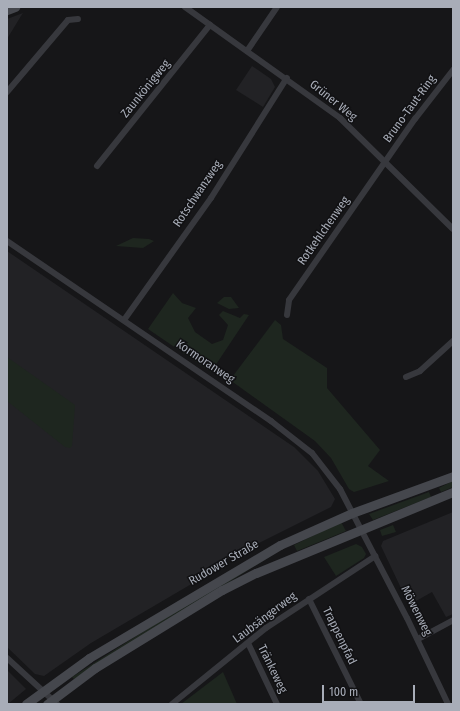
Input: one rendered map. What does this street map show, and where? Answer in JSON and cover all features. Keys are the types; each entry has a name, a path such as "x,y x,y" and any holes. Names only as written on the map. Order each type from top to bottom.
{"main road":[{"path":"7,10 15,7"},
{"name":"Rudower Straße","path":"26,704 41,690 89,658 207,586 280,545 352,513 453,476"},
{"name":"Rudower Straße","path":"52,703 95,668 222,590 256,573 453,492"}],"street":[{"name":"Grüner Weg","path":"185,7 287,78 340,118 453,229"},
{"path":"247,51 276,7"},
{"path":"7,92 68,20 78,19"},
{"name":"Zaunkönigweg","path":"98,166 210,25"},
{"name":"Bruno-Taut-Ring","path":"385,162 426,103 453,70"},
{"name":"Rotschwanzweg","path":"124,320 211,198 287,78"},
{"name":"Rotkehlchenweg","path":"287,315 289,300 385,162"},
{"name":"Kormoranweg","path":"7,241 299,441 328,470 361,530"},
{"path":"406,377 420,371 453,341"},
{"name":"Möwenweg","path":"361,530 418,639 448,704"},
{"name":"Laubsängerweg","path":"172,704 248,643 309,599 375,556"},
{"name":"Trappenpfad","path":"309,599 361,704"},
{"path":"418,639 453,620"},
{"name":"Tränkeweg","path":"248,643 278,704"},
{"path":"7,658 41,690 52,703"}],"shaded area":[{"path":"23,13 21,16 7,39 7,19"},
{"path":"252,66 271,79 275,87 263,107 236,90"},
{"path":"133,238 149,239 154,241 143,248 116,246"},
{"path":"7,251 294,447 318,471 335,499 331,507 221,562 205,576 91,643 44,676 35,674 7,647"},
{"path":"173,293 182,303 196,308 188,318 195,332 212,344 223,340 228,325 219,315 223,311 240,318 244,314 249,315 211,372 148,329"},
{"path":"224,297 231,297 239,308 229,309 217,303"},
{"path":"275,320 281,325 283,339 327,368 327,388 380,450 368,466 389,481 354,492 349,489 331,458 315,441 230,380"},
{"path":"7,357 75,405 72,446 70,448 65,447 7,401"},
{"path":"453,481 453,487 441,492 439,488"},
{"path":"429,492 431,497 373,520 369,514"},
{"path":"453,512 453,614 446,617 432,592 409,605 381,546 383,541"},
{"path":"341,522 346,531 297,551 294,545"},
{"path":"393,525 396,532 382,536 380,530"},
{"path":"356,544 362,547 366,554 364,558 336,576 324,557"},
{"path":"271,556 74,679 72,677 171,614"},
{"path":"7,670 26,689 8,704 7,704"},
{"path":"223,672 237,704 181,704"}]}
